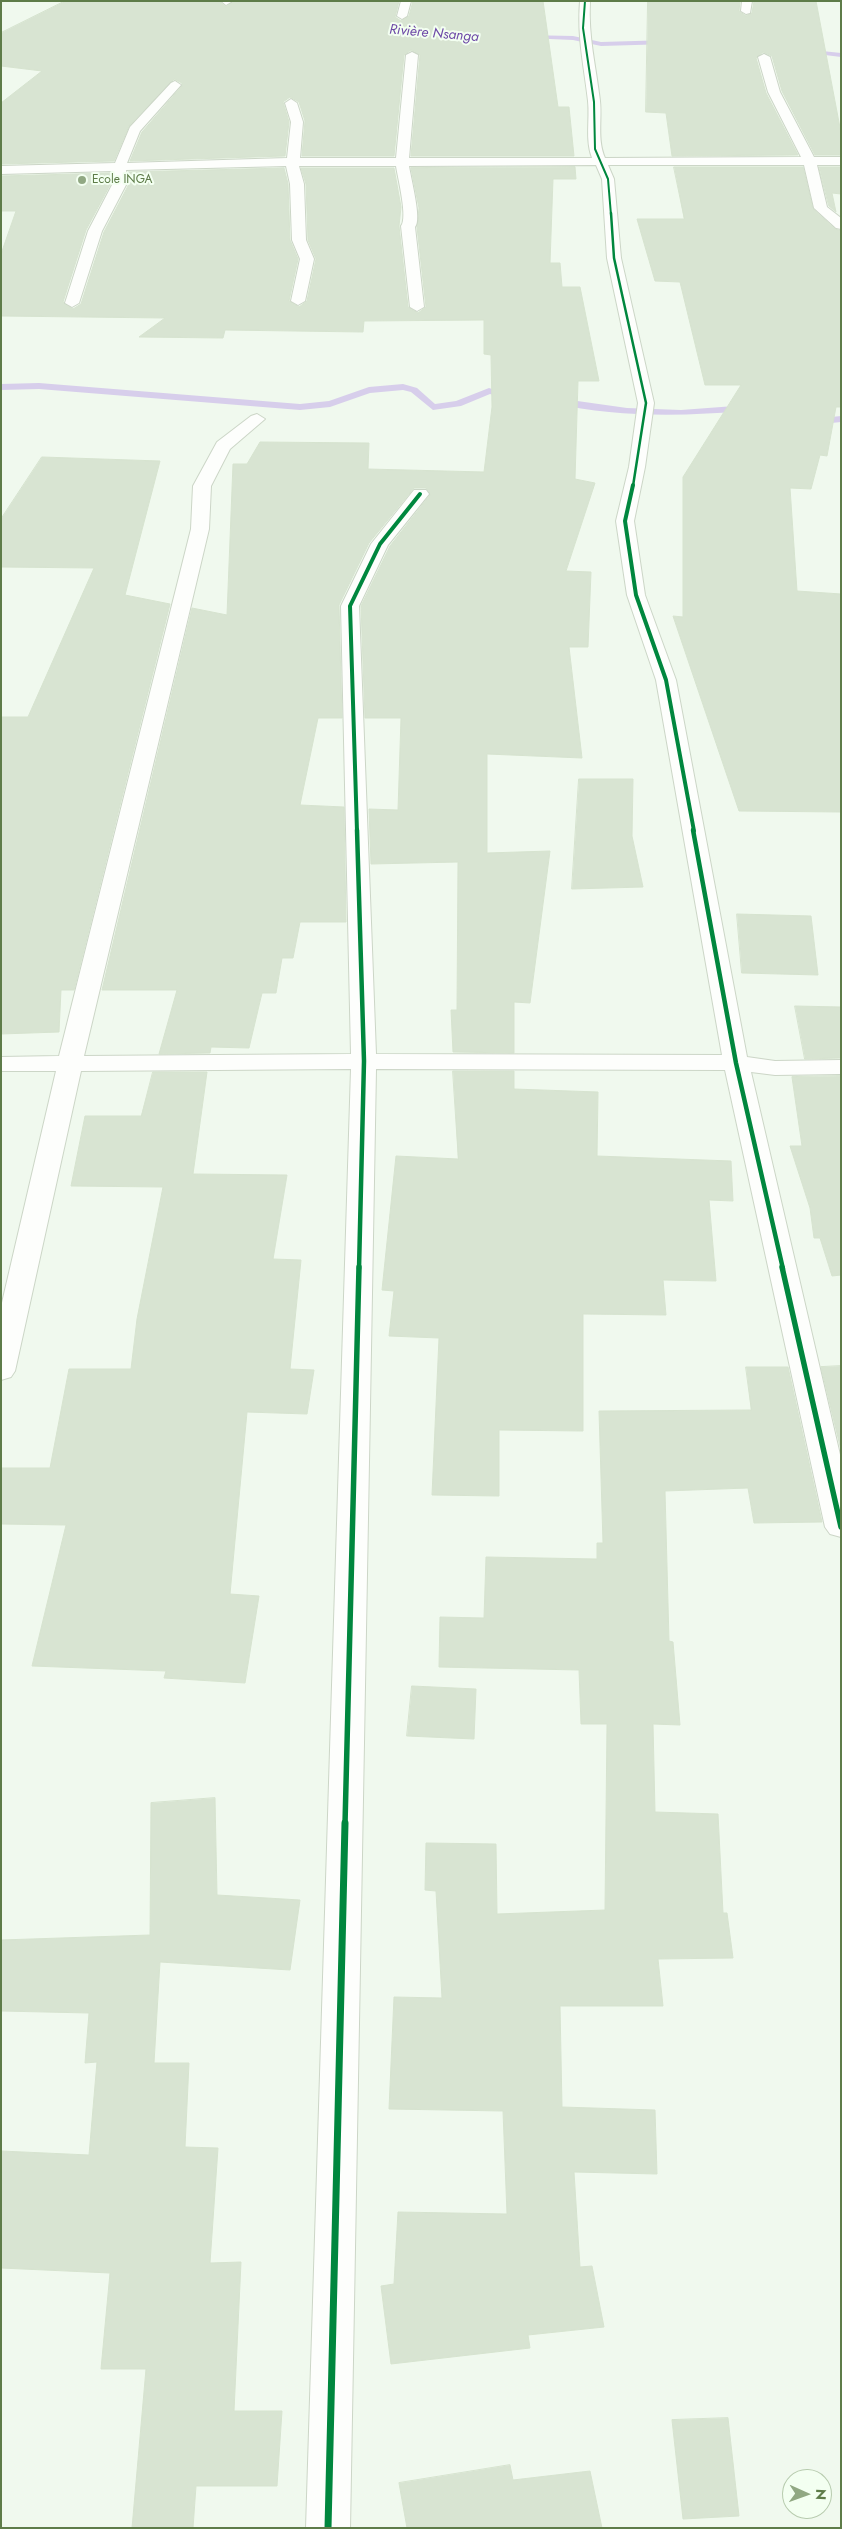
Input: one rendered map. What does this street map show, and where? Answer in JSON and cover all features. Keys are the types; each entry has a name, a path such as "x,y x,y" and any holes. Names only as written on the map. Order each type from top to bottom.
{"street":[{"path":"402,16 406,1"},
{"path":"584,1 583,28 589,54 594,102 595,149 608,179 614,258 644,412 637,467 625,521 636,595 666,680 736,1063 841,1527"},
{"path":"412,55 402,161 406,201 411,204 413,214 411,224 408,226 418,307"},
{"path":"764,57 774,92 810,162 821,208 841,225"},
{"path":"72,303 95,232 120,182 120,168 134,130 175,85"},
{"path":"290,103 297,122 292,171 297,184 299,240 306,259 298,301"},
{"path":"1,170 293,162 841,161"},
{"path":"1,1371 70,1063 200,529 202,486 223,446 257,419"},
{"path":"328,2528 364,1061 350,606 380,544 420,494"},
{"path":"1,1064 364,1061 736,1063 775,1068 841,1067"}],"building":[{"path":"65,1 219,1 226,7 233,1 399,1 395,17 401,21 409,16 413,1 543,1 558,107 569,107 574,156 411,156 420,55 411,50 404,55 394,156 302,156 305,121 299,102 290,97 283,102 289,122 285,156 130,161 142,132 182,86 182,83 174,79 129,126 114,161 1,164 1,103 42,71 1,66 1,33"},
{"path":"648,1 740,1 739,11 746,16 752,13 754,1 816,1 841,133 841,155 815,155 782,91 772,56 763,52 756,58 766,93 798,155 672,156 666,113 646,112"},
{"path":"575,167 576,179 553,179 550,263 560,263 562,287 580,287 599,381 578,381 575,479 595,483 566,571 591,572 588,647 569,647 582,758 487,754 487,853 550,851 530,1003 514,1002 514,1053 453,1052 451,1010 457,1010 458,862 371,864 369,809 398,810 401,718 365,718 361,606 390,546 430,495 426,488 414,488 369,543 339,605 342,718 318,718 300,805 344,807 346,922 300,922 293,958 282,958 276,993 262,993 249,1048 211,1047 210,1053 159,1054 177,990 102,990 192,608 227,615 233,464 247,464 260,442 369,443 368,469 484,472 492,407 491,355 484,354 484,320 364,321 363,332 225,330 223,338 139,337 165,318 1,316 1,254 16,211 1,211 1,176 111,173 111,183 86,230 63,302 73,309 81,304 104,232 129,184 128,172 284,168 288,184 290,240 298,259 289,301 299,307 307,301 316,259 308,240 306,184 301,168 394,168 401,207 399,226 408,307 418,313 426,307 417,227 419,208 411,168"},
{"path":"674,167 803,167 813,209 835,229 841,231 841,407 836,407 827,456 820,455 811,489 790,488 797,591 841,594 841,812 739,811 673,616 683,617 683,477 741,385 705,385 680,282 655,281 637,219 684,219"},
{"path":"819,167 841,167 841,194 832,193 836,212 829,206"},
{"path":"42,457 160,461 125,595 170,604 74,990 61,990 59,1032 1,1034 1,717 28,717 94,568 1,567 1,519"},
{"path":"579,779 633,779 632,836 643,887 572,889"},
{"path":"737,914 811,916 818,975 742,973"},
{"path":"795,1006 841,1007 841,1058 805,1059"},
{"path":"453,1071 514,1071 514,1089 598,1092 597,1156 731,1161 733,1201 709,1200 716,1281 663,1280 666,1315 583,1314 583,1431 499,1430 499,1496 432,1495 439,1338 389,1336 394,1291 382,1290 396,1156 458,1159"},
{"path":"153,1072 207,1072 193,1174 287,1175 273,1259 301,1260 290,1369 314,1370 307,1414 247,1412 230,1594 259,1596 245,1683 164,1678 166,1671 32,1666 66,1525 1,1524 1,1468 50,1468 69,1369 131,1369 137,1319 163,1187 71,1186 85,1116 141,1116"},
{"path":"841,1076 841,1275 832,1276 820,1238 814,1238 810,1208 790,1146 802,1146 792,1077"},
{"path":"841,1366 841,1450 821,1367"},
{"path":"746,1367 788,1367 822,1522 754,1523 748,1488 665,1491 669,1641 673,1642 680,1725 653,1724 655,1812 718,1814 723,1913 727,1913 733,1958 658,1959 663,2006 560,2006 562,2107 655,2110 657,2174 574,2172 580,2267 592,2266 604,2327 528,2335 530,2348 391,2364 381,2286 394,2284 398,2212 507,2214 503,2111 389,2109 394,1997 442,1998 436,1891 425,1890 426,1843 496,1844 497,1914 605,1910 607,1724 581,1724 579,1670 439,1667 440,1617 484,1618 486,1557 597,1559 597,1543 603,1543 599,1411 751,1410"},
{"path":"412,1686 476,1689 474,1739 407,1736"},
{"path":"215,1798 217,1895 300,1900 290,1970 160,1962 154,2063 189,2063 185,2147 218,2148 210,2263 241,2262 234,2411 282,2411 277,2486 196,2486 193,2528 132,2528 146,2369 101,2369 110,2273 1,2268 1,2151 89,2155 97,2062 85,2063 89,2013 1,2011 1,1940 150,1935 151,1803"},
{"path":"728,2418 739,2516 683,2519 672,2420"},
{"path":"510,2465 513,2480 590,2471 602,2528 407,2528 399,2483"}],"waterway":[{"name":"Rivière Nsanga","path":"527,36 573,38 601,44 669,42"},
{"name":"Rivière Nsanga","path":"803,51 841,55"},
{"path":"1,387 39,386 300,407 330,404 369,390 403,387 414,390 433,407 458,404 489,391 512,397"},
{"path":"556,401 627,411 681,413 748,408"},
{"path":"812,422 841,419"}],"cycle path":[{"path":"585,1 583,28 594,102 595,149 608,179 614,258 646,403 637,467 625,521 636,595 666,680 736,1063 841,1527"},
{"path":"328,2528 364,1061 350,606 380,544 420,494"}],"place":[{"name":"Ecole INGA","path":"82,180"}]}
